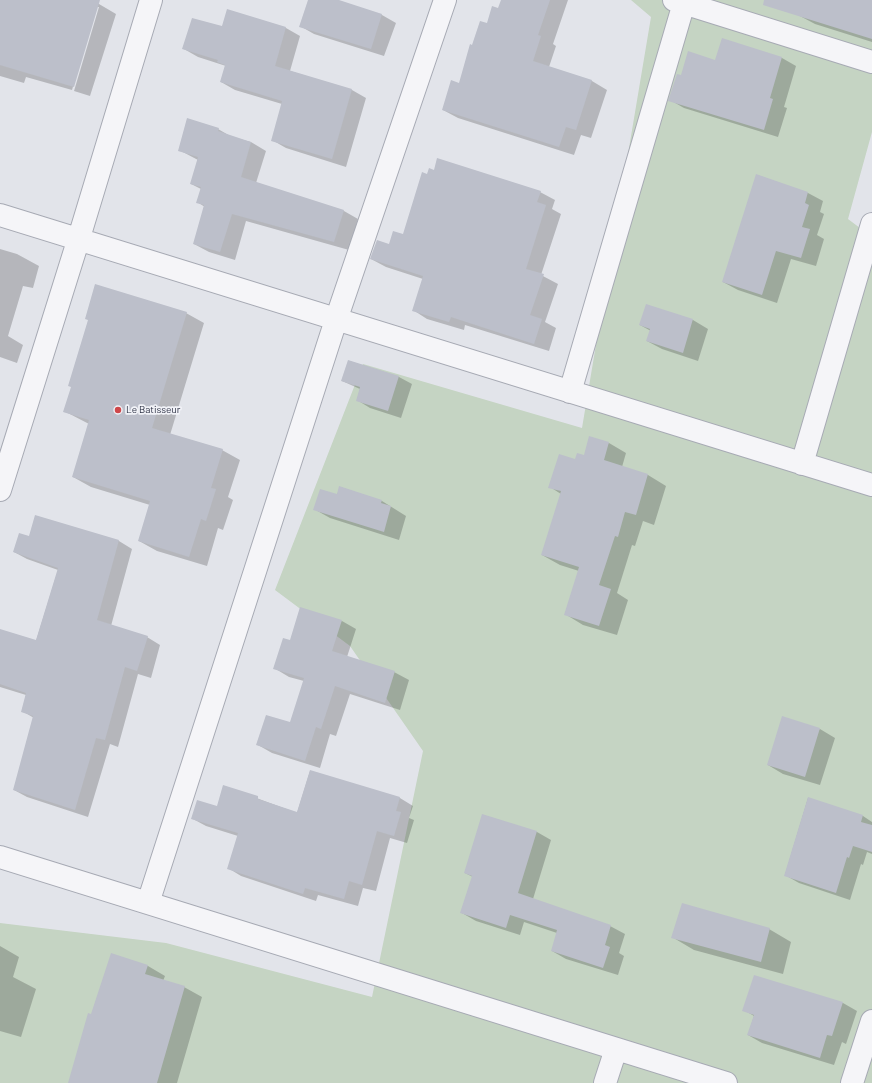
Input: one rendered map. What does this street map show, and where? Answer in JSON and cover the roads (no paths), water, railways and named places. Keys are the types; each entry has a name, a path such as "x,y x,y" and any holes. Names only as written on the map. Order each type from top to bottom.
{"street":[{"path":"0,490 78,241 150,0"},
{"path":"148,903 336,320 445,0"},
{"path":"570,392 679,2 872,62"},
{"path":"0,215 78,241 872,486"},
{"path":"802,464 872,224"},
{"path":"0,857 726,1083"},
{"path":"852,1083 872,1021"},
{"path":"605,1083 616,1049"}],"place":[{"name":"Le Batisseur","path":"118,410"}]}
